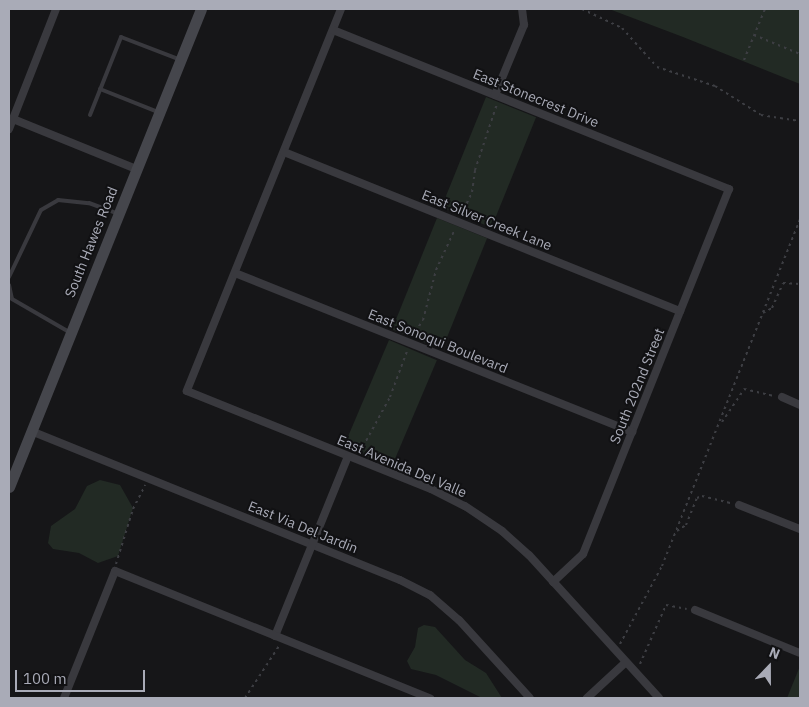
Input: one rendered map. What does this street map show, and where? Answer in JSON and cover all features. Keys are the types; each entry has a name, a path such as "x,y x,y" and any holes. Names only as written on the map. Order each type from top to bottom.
{"main road":[{"name":"South Hawes Road","path":"9,487 201,9"}],"street":[{"path":"9,129 56,9"},
{"path":"235,273 341,9"},
{"path":"498,96 524,25 522,9"},
{"name":"East Stonecrest Drive","path":"333,30 729,189"},
{"path":"13,119 136,169"},
{"name":"East Silver Creek Lane","path":"284,152 680,311"},
{"name":"South 202nd Street","path":"553,582 583,554 729,189"},
{"name":"East Sonoqui Boulevard","path":"235,273 632,432"},
{"name":"East Avenida Del Valle","path":"235,273 187,392 357,459 465,506 502,531 553,582 658,698"},
{"path":"782,398 800,405"},
{"name":"East Via Del Jardin","path":"31,431 312,544 430,595 459,620 530,698"},
{"path":"275,636 348,456"},
{"path":"740,505 800,529"},
{"path":"65,698 115,572 430,698"},
{"path":"695,610 800,653"},
{"path":"587,698 626,662"}],"lane":[{"path":"90,115 121,37 180,60"},
{"path":"100,89 159,113"},
{"path":"9,277 41,210 58,200 89,203 118,214"},
{"path":"9,285 12,299 70,333"}],"path":[{"path":"582,9 622,28 657,67 716,86 761,115 800,121"},
{"path":"744,60 765,9"},
{"path":"754,35 800,54"},
{"path":"357,459 365,438 396,385 410,343 423,320 436,270 472,192 475,170 498,96"},
{"path":"620,644 662,566 800,219"},
{"path":"763,313 772,308 783,284 800,284"},
{"path":"720,424 730,414 735,400 744,389 782,398"},
{"path":"115,572 136,499 149,479"},
{"path":"677,530 686,525 693,504 702,496 740,505"},
{"path":"640,664 666,605 695,610"},
{"path":"245,698 271,662 280,644"}],"shaded area":[{"path":"609,9 800,9 800,84 683,37"},
{"path":"486,97 536,117 491,228 441,207"},
{"path":"437,218 487,238 442,349 392,329"},
{"path":"389,340 437,360 392,467 344,447"},
{"path":"100,480 120,485 133,508 118,556 98,563 79,553 53,549 48,543 51,526 75,509 87,486"},
{"path":"424,625 435,627 465,660 486,673 502,698 482,698 436,675 411,669 407,661 415,647 418,628"},
{"path":"800,666 800,698 787,698"}]}
